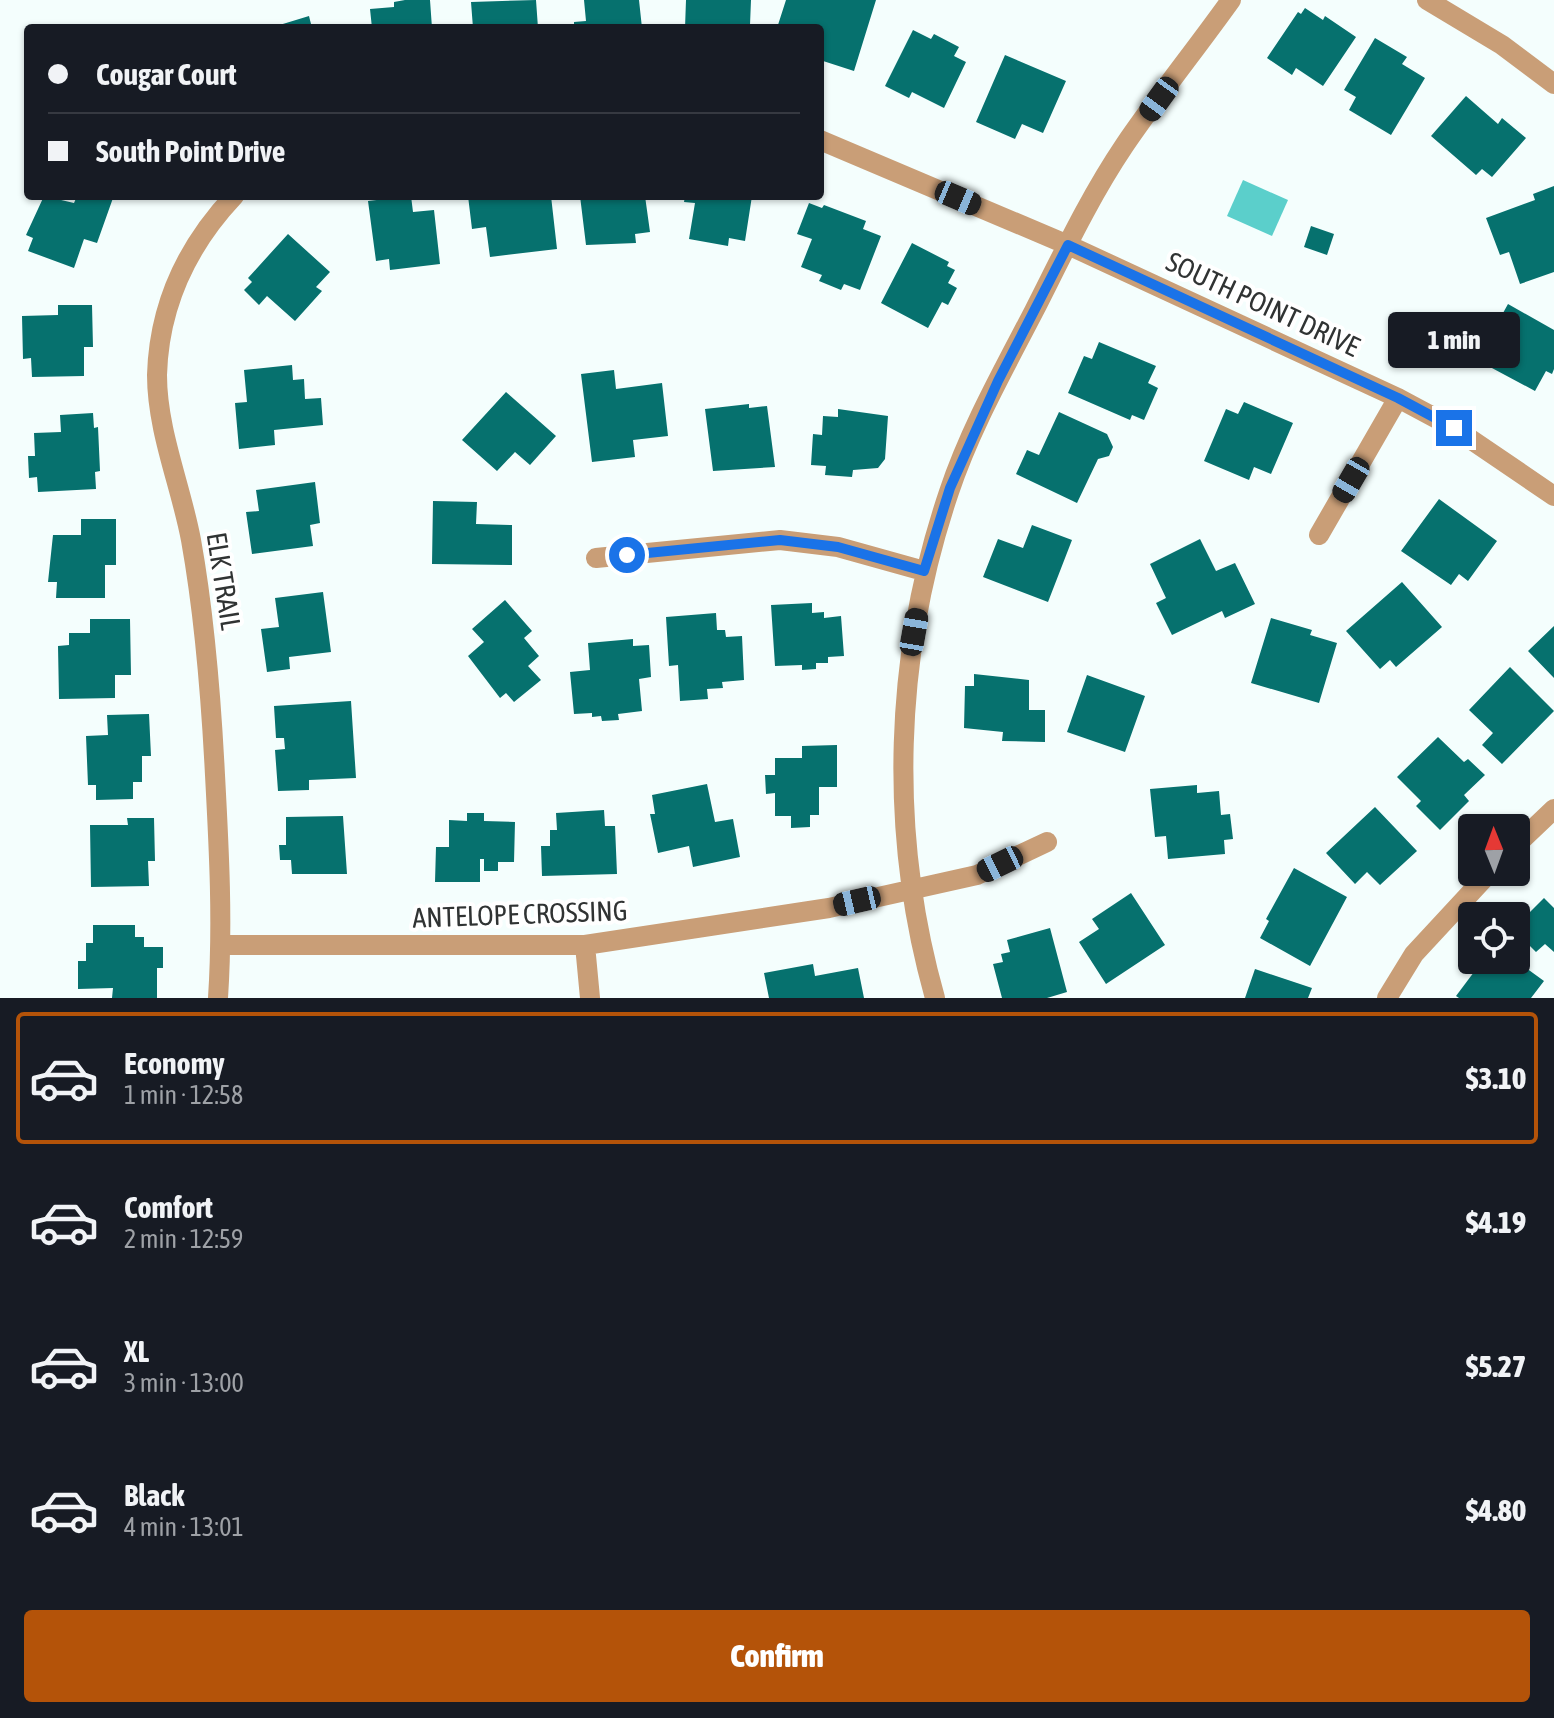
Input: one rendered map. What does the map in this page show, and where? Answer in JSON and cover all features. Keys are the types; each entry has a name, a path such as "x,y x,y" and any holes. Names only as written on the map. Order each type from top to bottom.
{"street":[{"path":"935,998 911,889 903,776 908,662 924,571 950,488 998,381 1068,245 1123,148 1231,0"},
{"path":"1427,0 1502,45 1554,84"},
{"path":"824,142 1068,245"},
{"name":"ELK TRAIL","path":"218,998 221,945 209,667 191,539 164,431 157,374 164,317 183,263 205,227 230,200"},
{"name":"SOUTH POINT DRIVE","path":"1068,245 1398,398 1454,428 1551,488"},
{"path":"1319,535 1398,398"},
{"path":"596,558 780,540 838,547 924,571"},
{"path":"1530,832 1554,809"},
{"name":"ANTELOPE CROSSING","path":"221,945 585,945 829,908 977,875 1047,842"},
{"path":"1387,998 1414,954 1477,886"},
{"path":"585,945 590,998"}],"water":[{"path":"1243,180 1288,200 1272,236 1227,216"}],"building":[{"path":"430,0 432,24 372,24 370,9 394,7 394,2"},
{"path":"536,0 538,24 473,24 471,2"},
{"path":"584,0 639,0 642,24 574,24 586,21"},
{"path":"686,0 751,0 750,24 685,24"},
{"path":"786,0 876,0 854,71 824,61 824,24 778,24"},
{"path":"1305,8 1323,20 1325,16 1356,37 1323,86 1296,68 1292,75 1267,58 1298,12 1301,14"},
{"path":"309,16 311,24 283,24"},
{"path":"913,30 931,39 934,34 959,47 954,56 966,62 944,108 912,92 909,98 885,86"},
{"path":"1375,38 1407,57 1402,64 1425,78 1391,135 1349,110 1356,97 1344,90"},
{"path":"1005,55 1066,81 1043,133 1022,124 1015,139 976,122"},
{"path":"1466,96 1498,124 1502,118 1526,138 1492,177 1482,169 1476,175 1431,136"},
{"path":"1554,186 1554,272 1520,284 1509,252 1500,255 1486,218 1535,200 1533,194"},
{"path":"42,200 74,203 75,200 112,200 97,243 84,239 74,268 28,251 33,238 26,235"},
{"path":"412,200 413,212 434,210 440,264 390,270 389,259 376,261 368,201"},
{"path":"468,200 551,200 557,249 490,257 486,227 472,229"},
{"path":"580,200 646,200 650,232 635,234 636,243 586,245"},
{"path":"751,200 745,241 729,238 728,246 689,239 695,203 684,202"},
{"path":"809,203 822,208 824,205 866,221 863,229 881,236 860,290 844,284 841,290 819,281 822,275 801,267 812,239 797,234"},
{"path":"1311,226 1334,234 1327,255 1304,247"},
{"path":"288,234 330,272 316,287 322,291 295,321 267,296 259,305 244,290 252,282 248,278"},
{"path":"912,243 949,262 947,266 955,270 948,283 957,288 948,305 942,302 928,328 881,303"},
{"path":"1508,304 1554,330 1554,369 1552,374 1546,371 1535,391 1477,360"},
{"path":"58,305 92,305 93,347 84,347 84,376 32,377 31,358 23,359 22,316 58,315"},
{"path":"1099,342 1156,366 1148,383 1158,388 1144,420 1132,415 1130,420 1068,393 1084,356 1092,359"},
{"path":"292,365 293,380 304,379 305,399 321,398 323,425 274,430 275,445 239,449 235,403 247,402 244,370"},
{"path":"614,370 616,389 662,383 668,436 633,440 635,457 592,462 581,374"},
{"path":"506,392 556,436 530,465 515,452 497,471 462,440"},
{"path":"1244,402 1293,423 1271,474 1254,467 1249,480 1204,461 1226,409 1238,414"},
{"path":"749,404 749,408 767,406 775,467 713,471 705,409"},
{"path":"838,409 888,416 885,459 878,468 853,470 852,477 825,475 826,466 811,465 813,434 822,435 823,416 838,417"},
{"path":"1059,412 1107,434 1113,447 1109,456 1098,459 1077,503 1016,474 1027,450 1039,455"},
{"path":"93,413 94,428 98,427 100,471 95,472 96,489 38,492 37,477 29,478 28,456 35,456 34,433 61,432 60,415"},
{"path":"315,482 320,523 310,525 313,546 252,554 246,512 259,511 256,490"},
{"path":"1439,499 1497,541 1468,581 1459,574 1451,585 1401,551"},
{"path":"433,501 477,502 476,524 512,525 512,565 432,564"},
{"path":"81,519 116,519 116,565 105,565 105,598 56,598 57,582 48,582 53,535 81,535"},
{"path":"1032,525 1072,540 1048,602 983,577 998,539 1023,548"},
{"path":"1200,539 1216,571 1235,563 1255,604 1225,618 1222,611 1172,635 1156,603 1166,598 1150,564"},
{"path":"1402,582 1442,627 1396,667 1390,660 1380,669 1346,631"},
{"path":"323,592 331,652 289,657 290,669 267,672 261,629 279,627 275,598"},
{"path":"505,600 532,631 524,638 539,656 528,666 541,680 514,702 506,693 500,698 468,656 484,642 472,629"},
{"path":"812,603 812,613 824,612 824,618 841,616 844,656 828,657 828,663 816,663 816,669 802,670 802,665 775,666 771,605"},
{"path":"716,613 717,630 725,630 726,637 742,636 744,680 722,682 723,688 707,689 708,699 680,701 678,665 669,666 666,617"},
{"path":"1271,618 1312,630 1310,635 1337,643 1319,703 1251,683"},
{"path":"90,619 130,619 131,675 115,675 115,698 59,699 58,646 69,645 69,633 90,633"},
{"path":"1554,626 1554,678 1528,651"},
{"path":"633,639 633,646 649,645 651,677 639,679 642,711 618,714 619,720 602,721 601,716 592,717 592,713 574,714 570,672 590,670 588,643"},
{"path":"1510,667 1554,711 1502,764 1482,745 1493,733 1469,710"},
{"path":"974,674 1029,680 1029,710 1045,710 1045,742 1002,741 1003,732 964,728 965,686 974,686"},
{"path":"1087,675 1145,696 1125,752 1067,732"},
{"path":"351,701 356,778 309,780 309,790 278,791 275,750 285,749 284,738 276,738 274,706"},
{"path":"149,714 151,756 142,756 142,782 133,782 133,799 96,800 96,785 88,785 86,736 108,735 107,715"},
{"path":"1438,737 1464,762 1468,759 1485,775 1464,795 1469,801 1440,830 1416,806 1421,801 1397,777"},
{"path":"837,745 837,787 819,787 819,815 810,815 810,827 791,828 791,816 775,816 775,793 766,794 765,775 775,775 775,758 802,758 802,746"},
{"path":"707,784 715,822 733,819 740,857 693,867 689,846 658,853 650,814 655,814 652,795"},
{"path":"1197,785 1197,793 1219,791 1221,815 1230,814 1233,839 1224,840 1225,854 1168,859 1166,836 1155,837 1150,789"},
{"path":"1375,807 1417,851 1380,885 1367,872 1355,884 1326,853"},
{"path":"604,810 605,826 615,826 617,874 542,876 541,846 550,846 550,830 557,830 556,813"},
{"path":"467,813 484,813 484,821 515,822 514,862 498,862 498,871 484,871 484,859 480,859 480,882 435,882 436,847 449,847 449,820 467,821"},
{"path":"343,816 347,874 292,874 291,860 280,860 279,845 286,845 286,817"},
{"path":"127,818 154,818 155,861 148,861 149,886 91,887 90,825 128,825"},
{"path":"1294,868 1347,897 1310,966 1260,938 1269,921 1266,919"},
{"path":"1131,893 1165,945 1106,984 1079,942 1099,929 1092,919"},
{"path":"1544,898 1554,908 1554,952 1545,944 1536,952 1530,946 1530,912"},
{"path":"93,925 135,925 135,937 144,937 144,947 163,947 163,968 157,968 157,998 112,998 113,988 78,989 78,961 86,961 86,943 93,943"},
{"path":"1050,928 1067,992 1047,998 1002,998 993,964 1003,962 1001,954 1010,952 1007,940"},
{"path":"813,964 815,976 858,968 864,998 769,998 764,973"},
{"path":"1255,969 1312,988 1308,998 1245,998"},
{"path":"1530,971 1544,981 1531,998 1456,996 1472,974 1530,974"}],"route":[{"path":"627,555 780,540 838,547 924,571 950,488 998,381 1068,245 1398,398 1454,428"}]}
